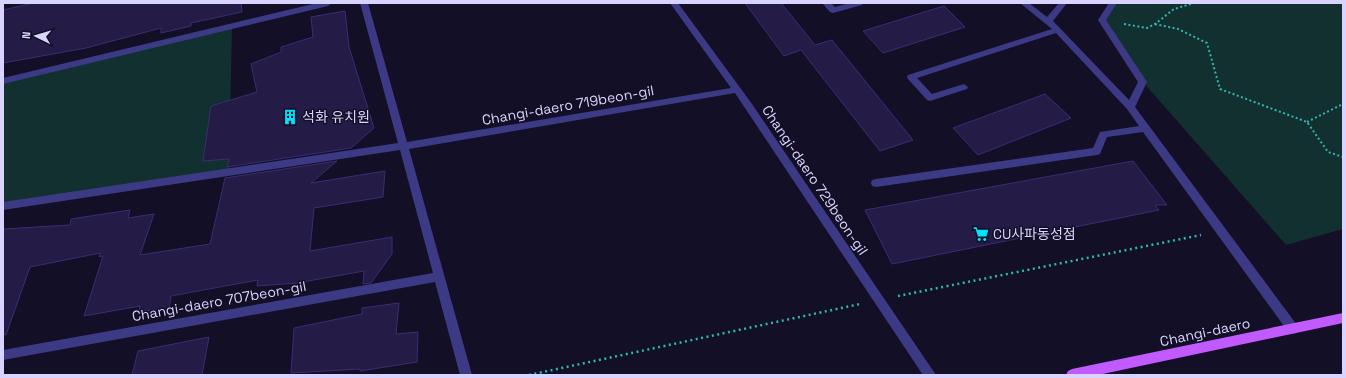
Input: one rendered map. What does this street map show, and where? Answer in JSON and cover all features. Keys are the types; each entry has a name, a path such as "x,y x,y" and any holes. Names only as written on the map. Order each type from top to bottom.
{"main road":[{"name":"Changi-daero","path":"1072,375 1343,318"}],"street":[{"path":"3,81 328,3"},
{"path":"364,3 466,375"},
{"name":"Changi-daero 729beon-gil","path":"674,3 737,90 930,375"},
{"path":"826,3 833,10 859,3"},
{"path":"1024,3 1058,30 1130,107 1293,329"},
{"path":"1048,21 1063,3"},
{"path":"1114,3 1102,20 1143,82 1130,107"},
{"path":"964,86 930,98 911,77 1058,30"},
{"name":"Changi-daero 719beon-gil","path":"403,146 737,90"},
{"path":"876,183 1097,151 1103,134 1146,128"},
{"path":"3,206 403,146"},
{"name":"Changi-daero 707beon-gil","path":"3,355 440,276"}],"path":[{"path":"1147,28 1155,24 1174,9 1194,3"},
{"path":"1155,24 1178,29 1207,43 1220,89 1307,122 1328,152 1343,157"},
{"path":"1307,122 1343,104"}],"green space":[{"path":"1113,3 1343,3 1343,229 1286,245 1143,82 1102,20"},
{"path":"232,26 229,172 3,206 3,81"}],"building":[{"path":"33,3 241,3 242,12 191,23 191,26 161,33 161,28 86,48 3,63 3,10"},
{"path":"745,3 781,3 815,45 832,40 913,140 880,151 801,50 784,56"},
{"path":"944,6 965,27 883,53 863,31"},
{"name":"석화 유치원","path":"345,11 349,47 374,128 351,148 227,167 229,159 203,161 211,106 257,92 251,64 281,52 281,47 313,37 311,17"},
{"path":"1045,94 1071,118 978,155 953,128"},
{"path":"337,161 311,183 385,171 383,197 314,208 310,251 392,237 392,254 371,283 363,284 364,271 297,283 257,286 258,280 171,296 169,309 139,311 140,306 84,316 103,256 99,257 100,253 30,267 6,335 3,334 3,229 70,225 71,219 130,210 128,218 154,214 140,255 210,244 225,178"},
{"path":"1133,161 1167,205 1155,205 1159,210 892,264 865,210"},
{"path":"399,303 396,334 418,332 417,362 360,371 360,369 291,373 294,328 362,314 362,308"},
{"path":"209,337 202,375 132,375 138,351"}],"place":[{"name":"석화 유치원","path":"290,117"},
{"name":"CU사파동성점","path":"981,234"}]}
